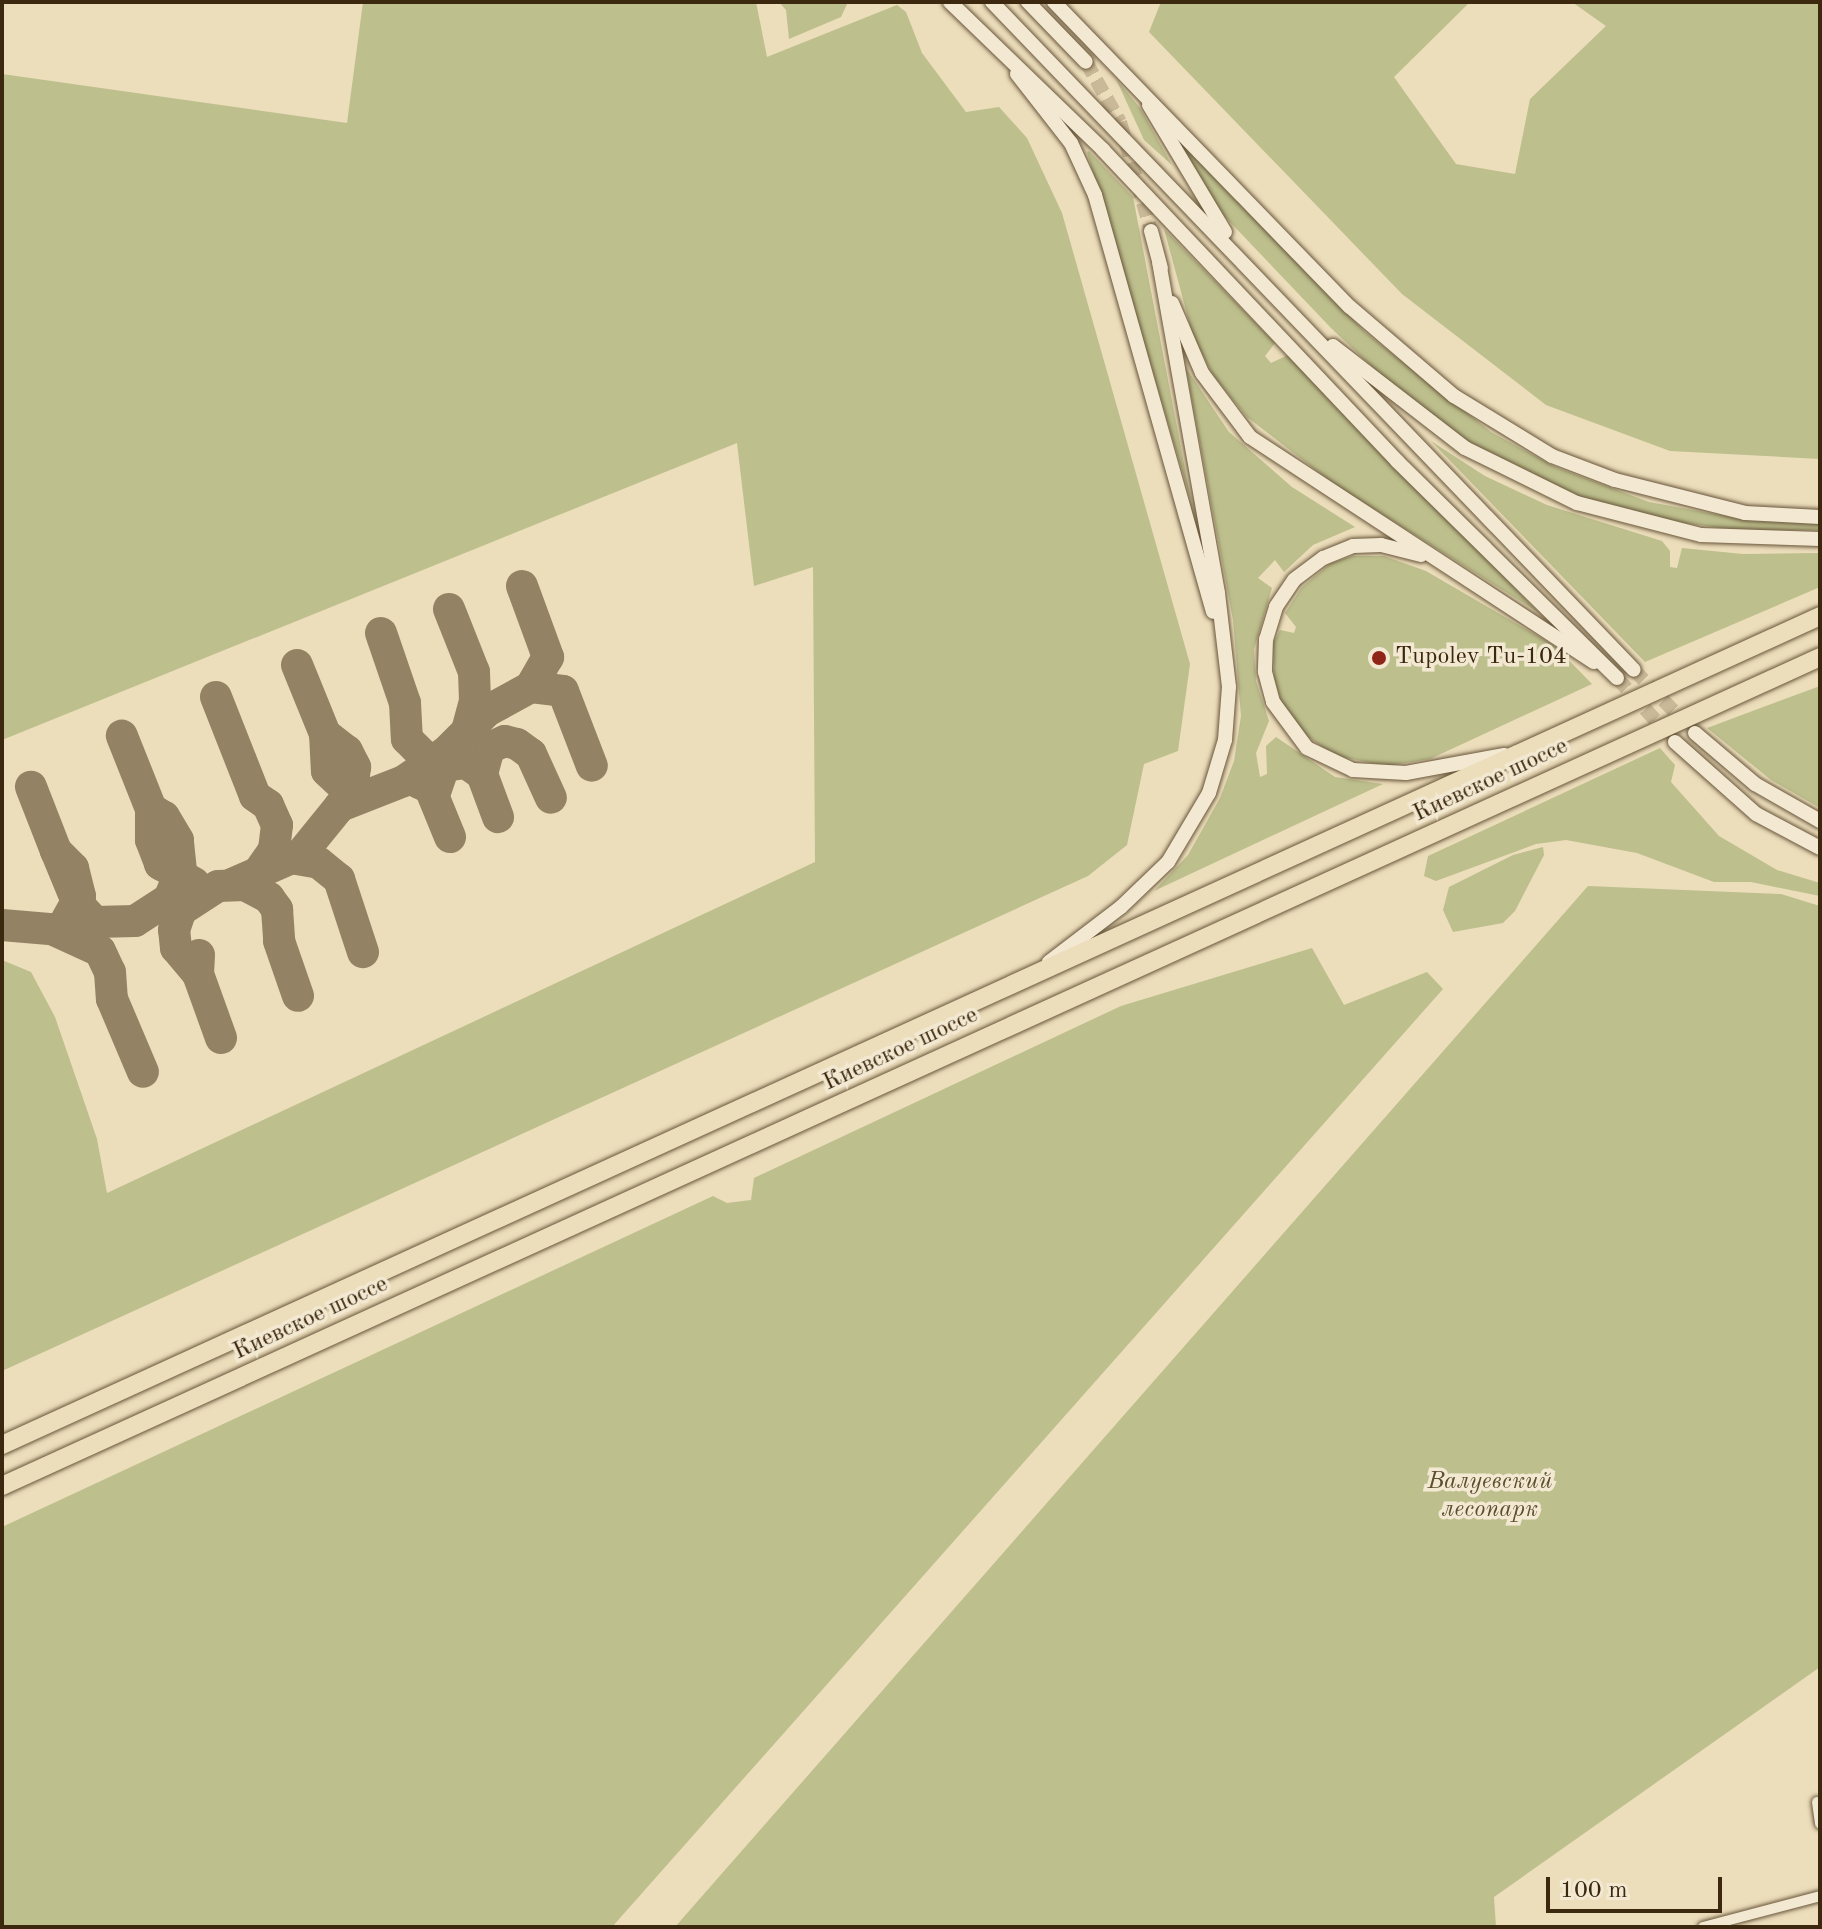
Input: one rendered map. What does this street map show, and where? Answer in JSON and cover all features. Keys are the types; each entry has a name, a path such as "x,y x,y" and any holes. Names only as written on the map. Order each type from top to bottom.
{"highway":[{"name":"Киевское шоссе","path":"2,1445 1820,616"},
{"name":"Киевское шоссе","path":"2,1486 1820,657"}],"main road":[{"path":"950,2 1103,150 1397,461 1617,678 1250,437 1191,354 1159,263"},
{"path":"992,2 1634,670"},
{"path":"1028,2 1086,62"},
{"path":"1054,2 1350,307 1454,396 1552,456 1673,497 1745,513 1820,517"},
{"path":"995,45 1066,136 1095,195 1227,662"},
{"path":"1141,91 1247,265"},
{"path":"1023,981 1145,887 1184,840 1209,793 1222,753 1227,662 1151,231"},
{"path":"1300,322 1438,430 1513,475 1577,503 1701,535 1820,539"},
{"path":"1434,560 1392,547 1359,545 1332,553 1304,571 1283,594 1267,632 1265,672 1273,702 1307,748 1353,770 1406,773 1516,752"},
{"path":"1695,733 1771,795 1820,821"},
{"path":"1675,742 1756,814 1820,848"}],"street":[{"path":"1817,1802 1820,1824"},
{"path":"1703,1927 1820,1896"}],"green space":[{"path":"363,2 756,2 767,57 897,5 906,12 922,53 966,112 999,107 1027,138 1062,213 1190,664 1178,751 1144,764 1127,845 1088,876 2,1371 2,960 31,972 55,1017 97,1139 107,1193 815,862 813,567 754,586 737,443 2,740 2,74 347,123"},
{"path":"779,2 848,2 841,17 789,39 786,10"},
{"path":"1161,2 1470,2 1394,77 1456,164 1515,174 1530,99 1606,26 1572,2 1820,2 1820,459 1670,451 1546,405 1402,294 1149,32"},
{"path":"1116,79 1140,108 1172,165 1144,140"},
{"path":"1170,130 1365,332 1491,432 1555,467 1649,502 1747,520 1820,524 1820,530 1743,531 1661,520 1583,499 1491,457 1402,395 1331,328 1211,202"},
{"path":"1087,152 1133,197 1191,500"},
{"path":"1164,229 1275,343 1265,356 1271,363 1288,355 1539,613 1334,484 1247,417 1213,375 1193,336"},
{"path":"1186,368 1229,432 1292,487 1355,527 1313,545 1284,572 1275,560 1258,578 1272,588 1254,649 1256,681 1269,721 1256,753 1260,777 1267,774 1266,746 1276,737 1335,777 1383,784 1154,891 1188,855 1220,798 1234,761 1241,716 1233,620"},
{"path":"1431,441 1485,476 1547,505 1662,541 1670,551 1670,567 1677,568 1682,548 1743,554 1820,553 1820,587 1645,662"},
{"path":"1353,556 1384,556 1426,571 1555,646 1592,684 1430,759 1387,766 1336,756 1302,733 1283,706 1274,679 1273,644 1280,630 1294,633 1296,627 1285,613 1302,587 1331,563"},
{"path":"1820,686 1820,808 1771,780 1707,728"},
{"path":"1660,748 1675,765 1671,782 1719,836 1777,870 1820,883 1820,896 1751,882 1714,882 1637,853 1566,840 1536,844 1436,881 1424,876 1428,856"},
{"path":"1543,847 1544,855 1515,911 1503,923 1453,932 1443,910 1449,887 1513,855"},
{"name":"Валуевский лесопарк","path":"1588,886 1781,894 1820,906 1820,1667 1494,1897 1496,1927 675,1927"},
{"path":"1312,948 1344,1005 1427,972 1443,989 612,1927 2,1927 2,1527 713,1196 727,1203 751,1200 754,1178 1121,1006"}],"taxiway":[{"path":"522,586 548,657 531,687"},
{"path":"449,609 474,672 475,701 467,731"},
{"path":"381,633 405,703 407,739 426,758 450,762"},
{"path":"297,665 325,734 327,771 344,787 366,795"},
{"path":"232,884 301,854 340,806 404,781 446,752 487,711 531,687 563,691 592,766"},
{"path":"216,697 255,796 268,805 277,825 274,850 258,873"},
{"path":"325,734 347,751 355,767 351,801"},
{"path":"56,851 78,904 95,922 135,921 169,899 181,871 178,840 164,817 151,809 122,736"},
{"path":"482,774 489,748 505,741 517,744 531,754 551,798"},
{"path":"434,795 444,766 466,763 482,774 498,817"},
{"path":"419,783 430,788 450,837"},
{"path":"2,925 61,930 80,896 73,868 56,851 31,787"},
{"path":"151,809 151,840 160,864 194,883"},
{"path":"291,858 319,863 339,879 363,952"},
{"path":"198,974 176,948 174,930 181,910 218,886 245,885 269,898 277,909 279,941 298,996"},
{"path":"56,931 100,951 110,972 112,999 143,1072"},
{"path":"199,955 198,974 221,1038"}],"tunnel":[{"path":"1086,62 1120,122 1151,231"},
{"path":"1634,670 1695,733"},
{"path":"1617,678 1668,734"}],"place":[{"name":"Tupolev Tu-104","path":"1379,658"}]}
